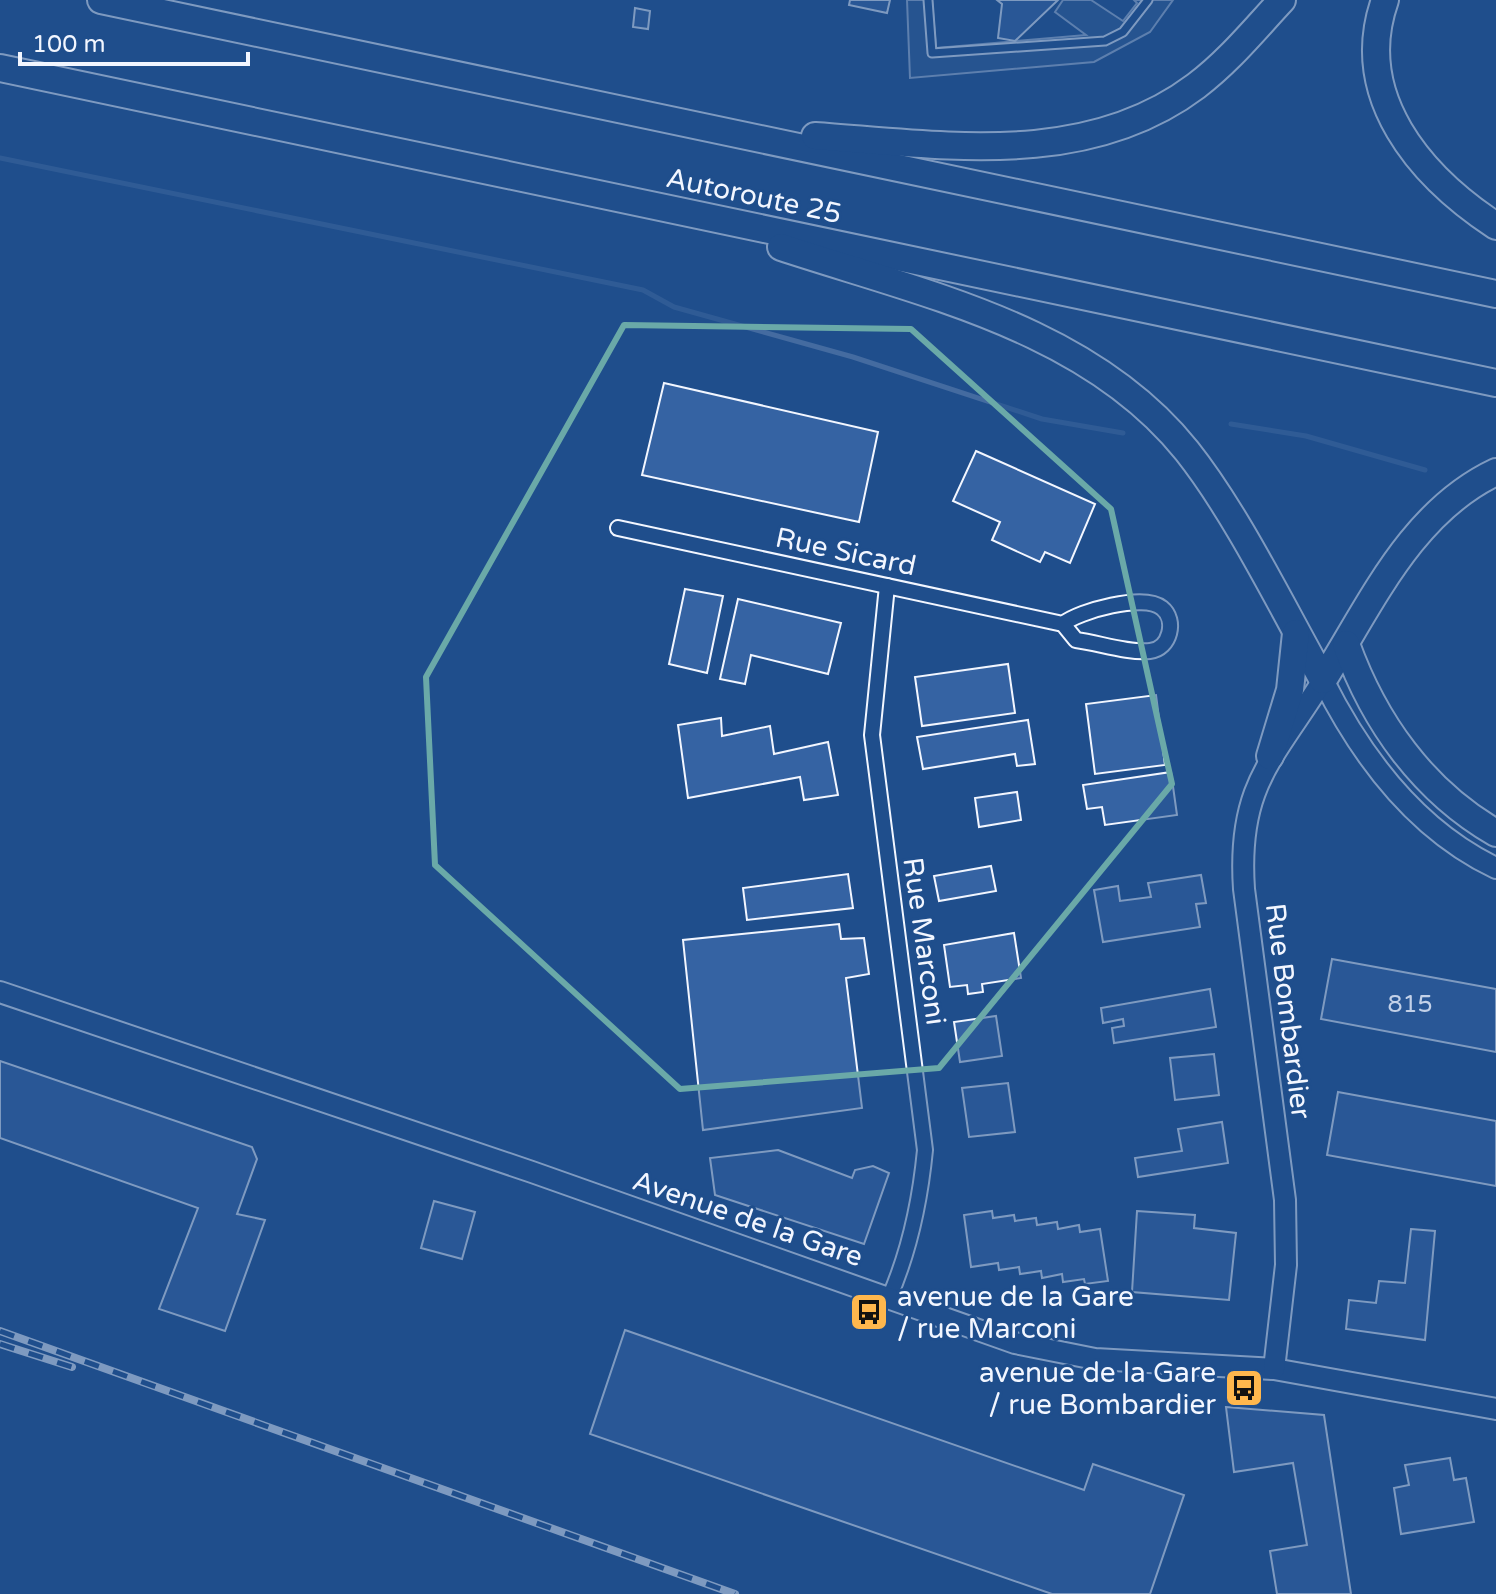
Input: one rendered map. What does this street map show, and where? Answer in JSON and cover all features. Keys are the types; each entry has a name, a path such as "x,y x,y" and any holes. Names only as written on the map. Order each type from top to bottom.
{"highway":[{"name":"Autoroute 25","path":"101,0 1496,294"},
{"path":"719,130 975,146 1082,138 1136,121 1185,94 1227,60 1282,0"},
{"path":"1385,0 1375,53 1382,91 1393,120 1430,173 1496,226"},
{"name":"Autoroute 25","path":"0,68 1496,383"},
{"path":"668,210 968,308 1044,340 1107,376 1159,420 1197,464 1323,680 1399,559 1432,516 1461,491 1496,472"},
{"path":"1270,756 1290,690 1296,633"},
{"path":"1346,644 1365,689 1404,752 1457,807 1496,833"}],"street":[{"name":"Rue Sicard","path":"618,528 1063,624 1076,640 1151,651 1163,646 1169,635 1170,621 1164,609 1153,603 1137,602 1074,615 1063,624"},
{"name":"Rue Marconi","path":"887,586 872,735 925,1150 920,1201 904,1264 889,1298"},
{"name":"Rue Bombardier","path":"1274,1369 1286,1265 1285,1200 1243,871 1249,810 1270,756 1323,680"},
{"path":"1323,680 1358,742 1406,802 1441,835 1496,868"},
{"name":"Avenue de la Gare","path":"0,992 1015,1343 1062,1356 1274,1369 1496,1409"}],"lane":[{"path":"928,0 932,53 1105,41 1123,32 1148,0"}],"highlighted area":[{"path":"624,325 911,329 1111,509 1172,784 939,1068 680,1089 435,865 426,677"}],"shaded area":[{"path":"907,0 932,0 936,48 1086,35 1055,12 1063,0 1091,0 1123,21 1137,3 1134,0 1173,0 1150,32 1094,62 910,78"}],"building":[{"path":"850,0 890,0 887,13 849,5"},
{"path":"997,0 1058,0 1015,41 998,38 1002,4"},
{"path":"635,8 650,11 648,29 633,27"},
{"path":"664,383 878,432 859,522 642,475"},
{"path":"976,451 1095,504 1070,563 1045,552 1040,562 992,540 1000,522 953,501"},
{"path":"685,589 723,596 707,673 669,664"},
{"path":"738,599 841,623 828,674 751,655 745,684 720,679"},
{"path":"1008,664 1015,713 922,726 915,677"},
{"path":"1156,695 1165,765 1095,774 1086,704"},
{"path":"721,718 722,736 770,726 774,754 828,742 838,795 804,800 800,777 688,798 678,725"},
{"path":"1028,720 1035,764 1017,766 1015,754 923,769 917,737"},
{"path":"1171,772 1177,815 1105,825 1102,807 1087,809 1083,785"},
{"path":"1017,792 1021,820 979,827 975,798"},
{"path":"991,866 996,891 939,901 934,876"},
{"path":"848,874 853,908 747,920 743,888"},
{"path":"1201,875 1206,903 1196,904 1200,927 1103,942 1094,890 1118,886 1120,901 1151,897 1148,883"},
{"path":"839,924 841,939 864,938 869,974 846,978 862,1108 703,1130 683,940"},
{"path":"1014,933 1021,978 982,984 983,992 968,994 967,985 950,987 944,945"},
{"path":"1332,959 1496,989 1496,1052 1321,1019"},
{"path":"1210,989 1216,1027 1114,1043 1112,1028 1124,1026 1123,1019 1103,1023 1101,1008"},
{"path":"996,1016 1002,1056 960,1062 954,1022"},
{"path":"1214,1054 1219,1095 1175,1100 1170,1058"},
{"path":"0,1061 252,1147 257,1159 237,1214 265,1220 225,1331 159,1309 198,1208 0,1138"},
{"path":"1008,1083 1015,1132 969,1137 962,1088"},
{"path":"1338,1092 1496,1121 1496,1186 1327,1155"},
{"path":"1222,1122 1228,1163 1138,1177 1135,1158 1182,1151 1178,1129"},
{"path":"778,1150 852,1178 855,1170 873,1166 889,1173 864,1244 715,1195 710,1158"},
{"path":"434,1201 475,1212 462,1259 421,1248"},
{"path":"992,1211 993,1218 1014,1215 1015,1221 1036,1218 1037,1225 1057,1222 1058,1229 1079,1225 1080,1232 1100,1229 1108,1281 1085,1284 1084,1279 1063,1282 1062,1274 1042,1278 1041,1271 1020,1274 1019,1267 999,1270 998,1263 971,1267 964,1215"},
{"path":"1137,1211 1195,1215 1194,1228 1236,1233 1229,1300 1132,1292"},
{"path":"1411,1229 1435,1231 1425,1340 1346,1329 1349,1300 1376,1303 1379,1281 1405,1283"},
{"path":"625,1330 1084,1490 1093,1464 1184,1495 1150,1594 1052,1594 590,1434"},
{"path":"1226,1407 1324,1415 1351,1594 1277,1594 1270,1551 1307,1545 1293,1463 1234,1472"},
{"path":"1450,1458 1454,1480 1466,1478 1474,1522 1401,1534 1394,1488 1409,1485 1405,1465"}],"waterway":[{"path":"0,158 643,290 674,307 853,357 1042,419 1123,433"},
{"path":"1231,424 1306,436 1425,470"}],"railway":[{"path":"0,1331 735,1594"},
{"path":"0,1344 72,1367"}],"place":[{"name":"avenue de la Gare / rue Marconi","path":"869,1312"},
{"name":"avenue de la Gare / rue Bombardier","path":"1244,1388"}]}
